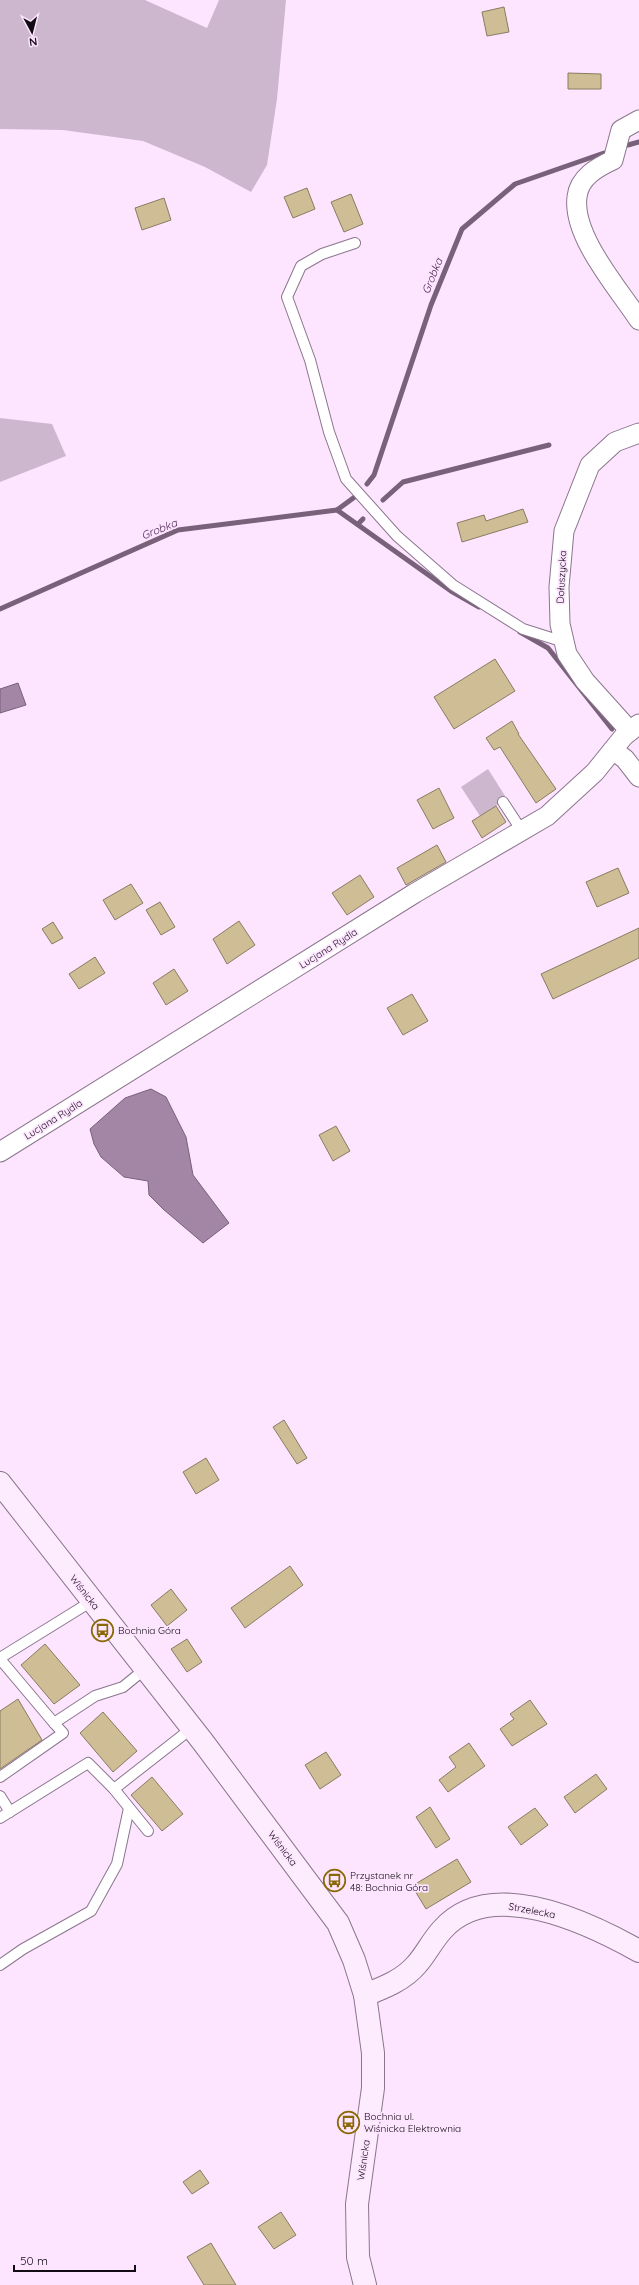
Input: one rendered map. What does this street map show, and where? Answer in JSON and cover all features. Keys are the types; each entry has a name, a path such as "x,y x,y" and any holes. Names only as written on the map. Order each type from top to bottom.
{"main road":[{"name":"Wiśnicka","path":"0,1483 146,1668 338,1923 354,1960 365,1995 373,2053 373,2088 357,2204 358,2257 365,2285"},
{"name":"Strzelecka","path":"365,1995 399,1979 416,1966 442,1929 461,1915 481,1907 500,1905 542,1910 574,1920 639,1951"}],"street":[{"path":"639,120 621,130 613,160 595,168 584,179 576,196 579,221 594,254 639,320"},
{"name":"Dołuszycka","path":"635,727 585,681 567,654 560,624 559,587 564,531 590,465 615,442 639,433"},
{"name":"Lucjana Rydla","path":"0,1152 415,893 547,816 596,772 624,736 635,727"},
{"path":"613,750 625,759 639,777"}],"lane":[{"path":"355,243 322,254 301,266 287,297 310,360 328,432 346,480 397,536 453,585 522,629 564,642"},
{"path":"503,802 522,831"},
{"path":"0,1777 63,1733 0,1658 92,1600"},
{"path":"54,1723 95,1696 123,1687 146,1668"},
{"path":"114,1789 192,1728"},
{"path":"0,1818 88,1763 114,1789 148,1831"},
{"path":"0,1796 10,1812"},
{"path":"0,1965 91,1911 117,1864 129,1808"}],"shaded area":[{"path":"0,0 145,0 207,28 219,0 286,0 277,99 267,165 251,192 205,167 143,141 63,130 0,129"},
{"path":"0,418 52,424 66,456 0,482"},
{"path":"18,683 26,705 0,713 0,689"},
{"path":"488,769 507,799 480,816 461,787"},
{"path":"151,1089 166,1097 186,1137 193,1175 229,1223 203,1243 149,1195 148,1181 124,1177 101,1157 94,1144 90,1129 125,1098"}],"building":[{"path":"504,7 509,32 487,36 482,12"},
{"path":"568,73 601,74 601,89 568,89"},
{"path":"307,188 315,209 293,218 284,197"},
{"path":"351,194 363,224 344,232 331,202"},
{"path":"164,198 171,220 142,230 135,208"},
{"path":"523,509 528,522 462,542 457,523 484,515 486,521"},
{"path":"495,659 515,691 454,729 434,697"},
{"path":"512,721 518,734 556,789 536,803 500,747 494,750 486,738"},
{"path":"439,788 454,818 433,829 417,800"},
{"path":"496,806 506,822 482,838 472,821"},
{"path":"437,845 446,862 406,885 397,868"},
{"path":"618,868 629,893 597,907 586,882"},
{"path":"360,875 374,897 347,915 332,893"},
{"path":"131,884 143,903 115,920 103,900"},
{"path":"160,902 175,927 161,935 146,910"},
{"path":"239,921 255,945 227,964 213,939"},
{"path":"53,922 63,938 52,944 42,929"},
{"path":"639,928 639,958 553,999 541,974"},
{"path":"95,957 105,973 79,989 69,974"},
{"path":"174,969 188,991 166,1005 153,983"},
{"path":"412,994 428,1021 403,1035 387,1008"},
{"path":"336,1126 350,1151 333,1161 319,1135"},
{"path":"284,1420 307,1458 297,1464 273,1427"},
{"path":"206,1458 219,1480 196,1494 183,1472"},
{"path":"290,1566 303,1585 245,1628 231,1608"},
{"path":"171,1589 187,1610 167,1626 151,1605"},
{"path":"187,1639 202,1662 187,1672 171,1649"},
{"path":"45,1644 80,1685 54,1704 21,1665"},
{"path":"18,1699 42,1740 0,1769 0,1711"},
{"path":"530,1700 547,1724 512,1746 500,1729 514,1719 510,1714"},
{"path":"103,1712 137,1751 113,1772 80,1733"},
{"path":"469,1743 485,1766 448,1792 439,1780 456,1767 449,1757"},
{"path":"326,1752 341,1775 320,1789 305,1765"},
{"path":"596,1774 607,1789 575,1813 564,1797"},
{"path":"152,1777 183,1814 162,1831 131,1795"},
{"path":"430,1807 450,1839 436,1848 416,1817"},
{"path":"535,1808 548,1825 521,1845 508,1827"},
{"path":"457,1859 471,1882 426,1909 412,1886"},
{"path":"200,2170 209,2183 192,2194 183,2182"},
{"path":"281,2212 296,2235 274,2249 258,2227"},
{"path":"211,2243 236,2285 204,2285 187,2257"}],"waterway":[{"name":"Grobka","path":"628,145 639,142"},
{"name":"Grobka","path":"367,484 374,475 431,305 462,229 515,184 604,153"},
{"path":"383,500 403,482 549,445"},
{"name":"Grobka","path":"0,609 178,530 337,510 356,496"},
{"path":"337,510 451,591 479,607"},
{"path":"358,524 363,519"},
{"path":"520,632 548,648 612,729"}],"place":[{"name":"Bochnia Góra","path":"102,1630"},
{"name":"Przystanek nr 48: Bochnia Góra","path":"334,1881"},
{"name":"Bochnia ul. Wiśnicka Elektrownia","path":"349,2122"}]}
